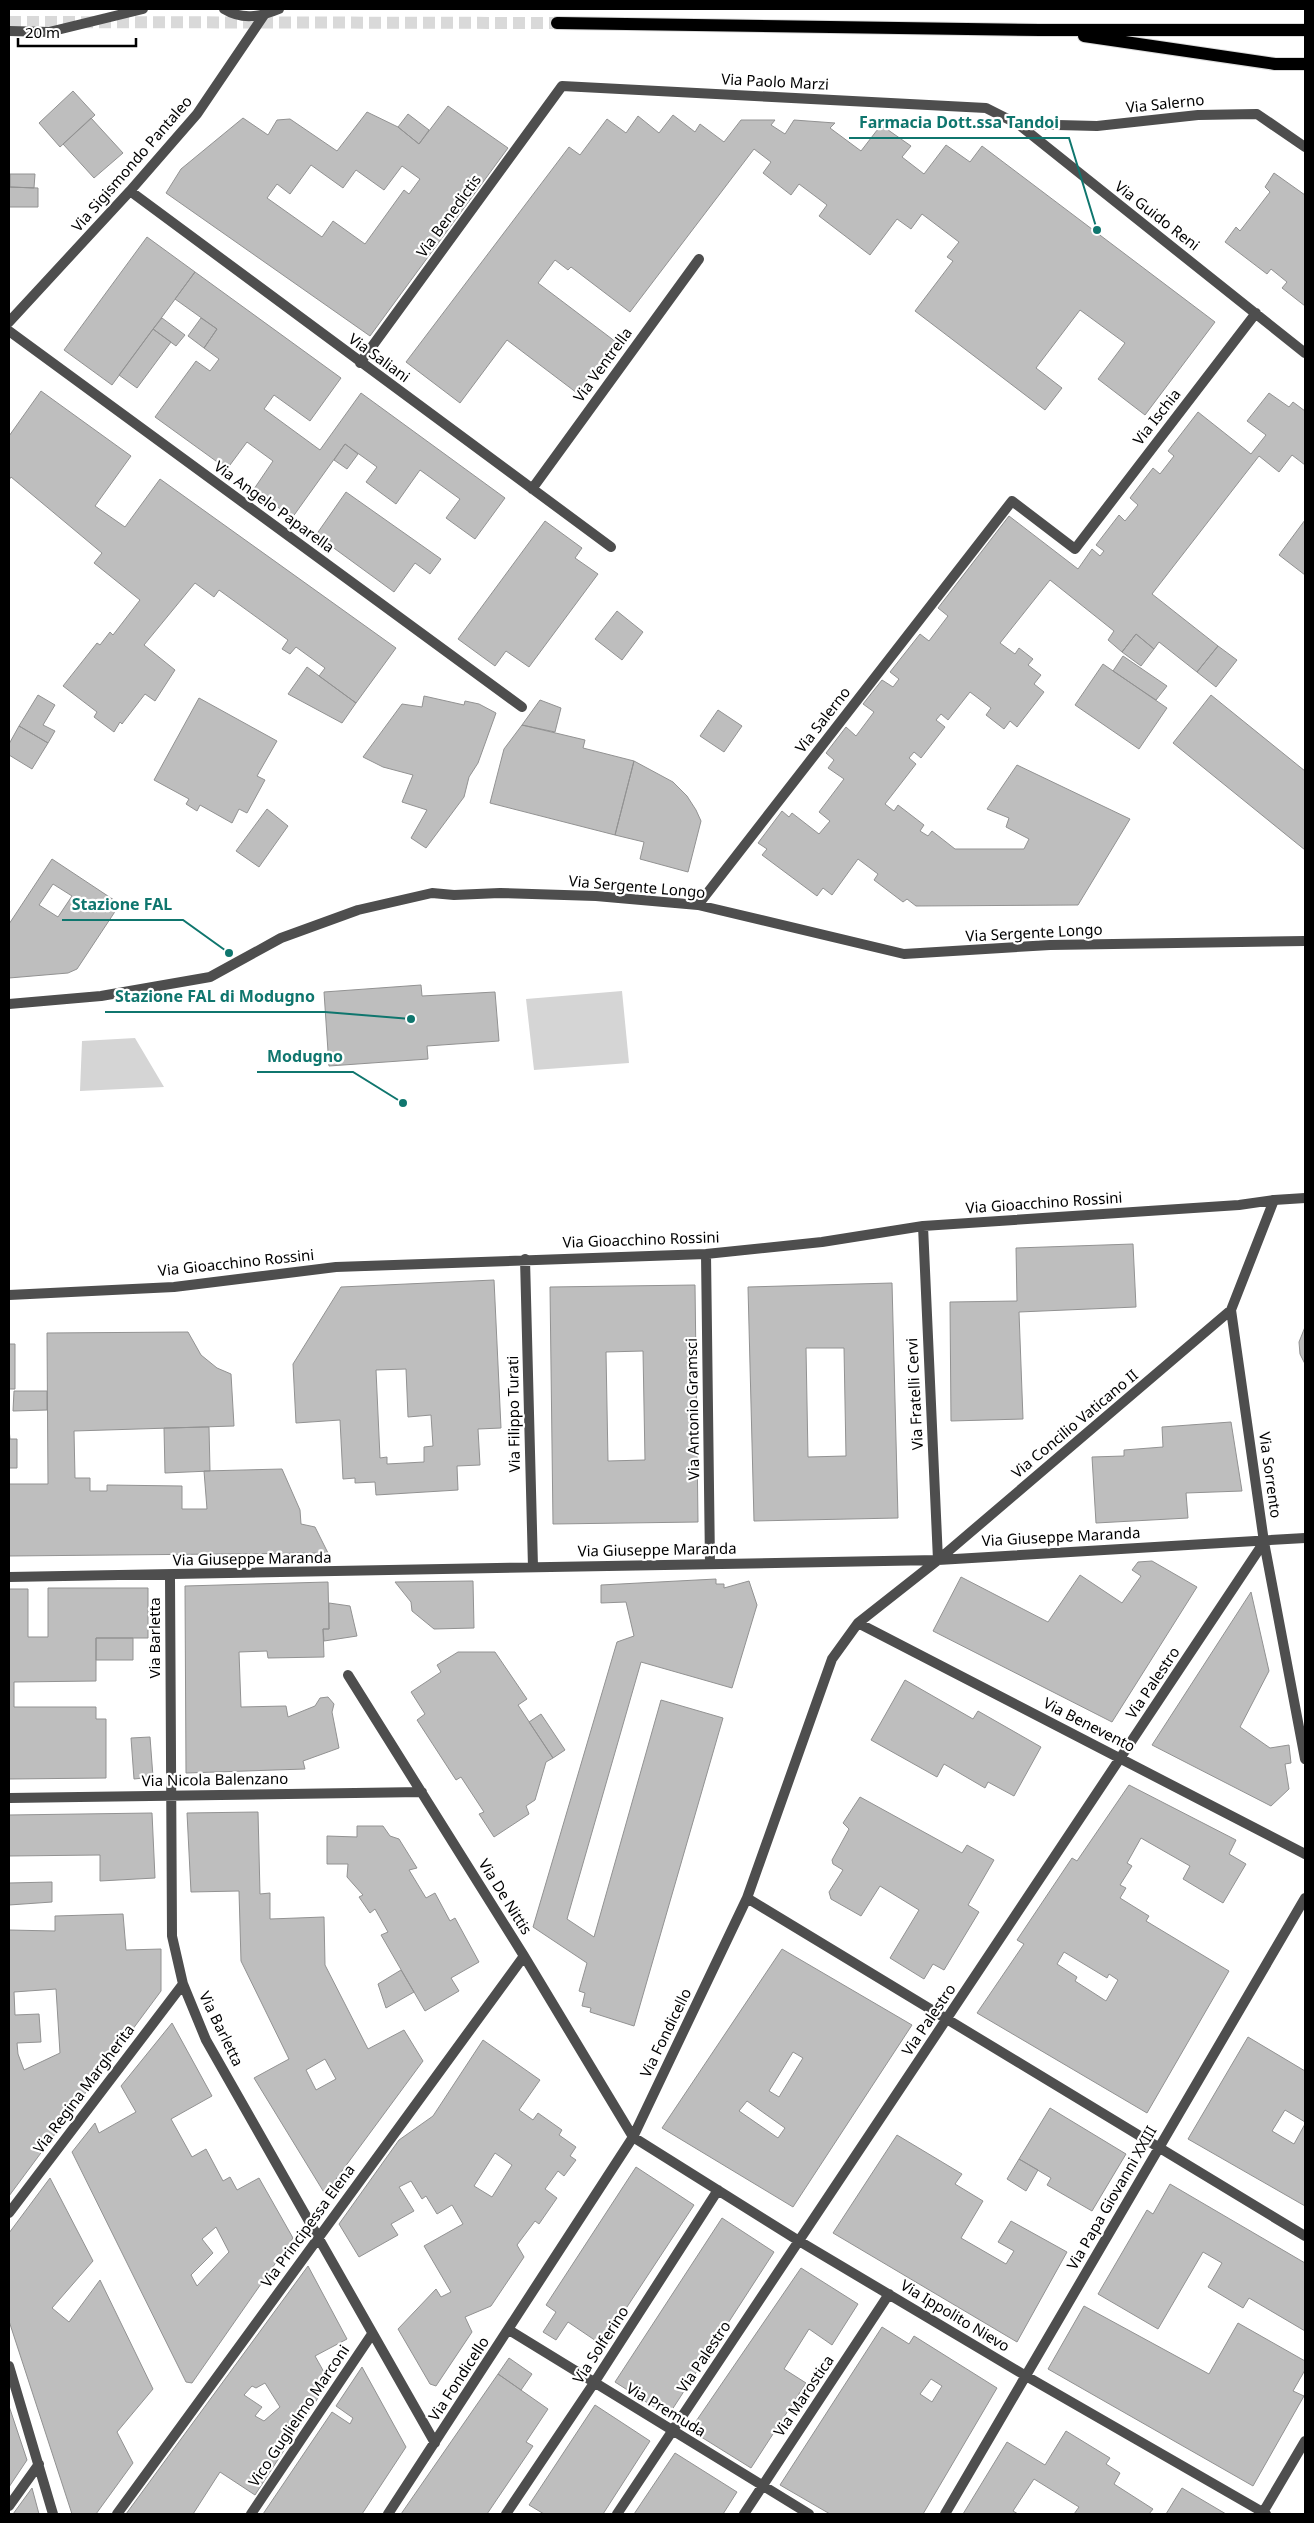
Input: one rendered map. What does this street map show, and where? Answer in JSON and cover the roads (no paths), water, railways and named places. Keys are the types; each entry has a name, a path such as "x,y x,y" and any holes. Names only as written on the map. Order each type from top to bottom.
{"main road":[{"path":"557,22 1040,30 1305,30"},
{"path":"1040,30 1275,64 1305,64"}],"street":[{"path":"9,31 49,32 143,9"},
{"path":"224,9 231,13 248,17 264,15 278,9"},
{"name":"Via Sigismondo Pantaleo","path":"9,322 130,191 197,114 264,15"},
{"name":"Via Paolo Marzi","path":"562,86 986,108"},
{"name":"Via Benedictis","path":"360,363 562,86"},
{"name":"Via Guido Reni","path":"986,108 1018,124 1305,353"},
{"name":"Via Salerno","path":"1018,124 1097,126 1198,114 1257,114 1305,147"},
{"name":"Via Saliani","path":"130,191 360,363 612,547"},
{"name":"Via Ventrella","path":"532,489 699,259"},
{"name":"Via Ischia","path":"1083,538 1256,313"},
{"name":"Via Angelo Paparella","path":"9,331 522,707"},
{"name":"Via Salerno","path":"698,905 1012,501 1075,549 1083,538"},
{"name":"Via Sergente Longo","path":"9,1004 101,996 210,976 281,938 358,910 432,893 454,895 500,893 596,896 698,905 904,954 1050,945 1305,941"},
{"name":"Via Gioacchino Rossini","path":"9,1296 174,1287 336,1267 706,1254 822,1242 923,1226 1305,1198"},
{"name":"Via Sorrento","path":"1274,1200 1231,1310 1264,1542 1305,1759"},
{"name":"Via Fratelli Cervi","path":"923,1226 938,1560"},
{"name":"Via Antonio Gramsci","path":"706,1254 710,1564"},
{"name":"Via Filippo Turati","path":"525,1259 533,1567"},
{"name":"Via Concilio Vaticano II","path":"938,1560 1231,1310"},
{"name":"Via Giuseppe Maranda","path":"9,1578 938,1560 1264,1542 1305,1538"},
{"name":"Via Palestro","path":"617,2514 1264,1542"},
{"name":"Via Fondicello","path":"388,2514 633,2137 747,1898 832,1659 858,1623 938,1560"},
{"name":"Via Barletta","path":"170,1576 172,1936 183,1984 206,2040 435,2443"},
{"name":"Via Benevento","path":"858,1623 1305,1854"},
{"name":"Via De Nittis","path":"348,1675 524,1956 633,2137"},
{"name":"Via Nicola Balenzano","path":"9,1798 422,1792"},
{"path":"747,1898 1305,2236"},
{"name":"Via Papa Giovanni XXIII","path":"945,2514 1305,1898"},
{"name":"Via Principessa Elena","path":"117,2514 524,1956"},
{"name":"Via Regina Margherita","path":"9,2212 183,1984"},
{"name":"Via Ippolito Nievo","path":"633,2137 799,2241 1264,2514"},
{"name":"Via Solferino","path":"506,2514 594,2383 718,2190"},
{"name":"Via Marostica","path":"744,2514 889,2294"},
{"name":"Via Premuda","path":"509,2330 809,2514"},
{"name":"Vico Guglielmo Marconi","path":"250,2514 372,2334"},
{"path":"9,2366 53,2514"},
{"path":"1264,2514 1305,2441"},
{"path":"9,2506 39,2464"}],"tunnel":[{"path":"9,22 557,23"}],"place":[{"name":"Farmacia Dott.ssa Tandoi","path":"1097,230"},
{"name":"Stazione FAL","path":"229,953"},
{"name":"Stazione FAL di Modugno","path":"411,1019"},
{"name":"Modugno","path":"403,1103"}]}
